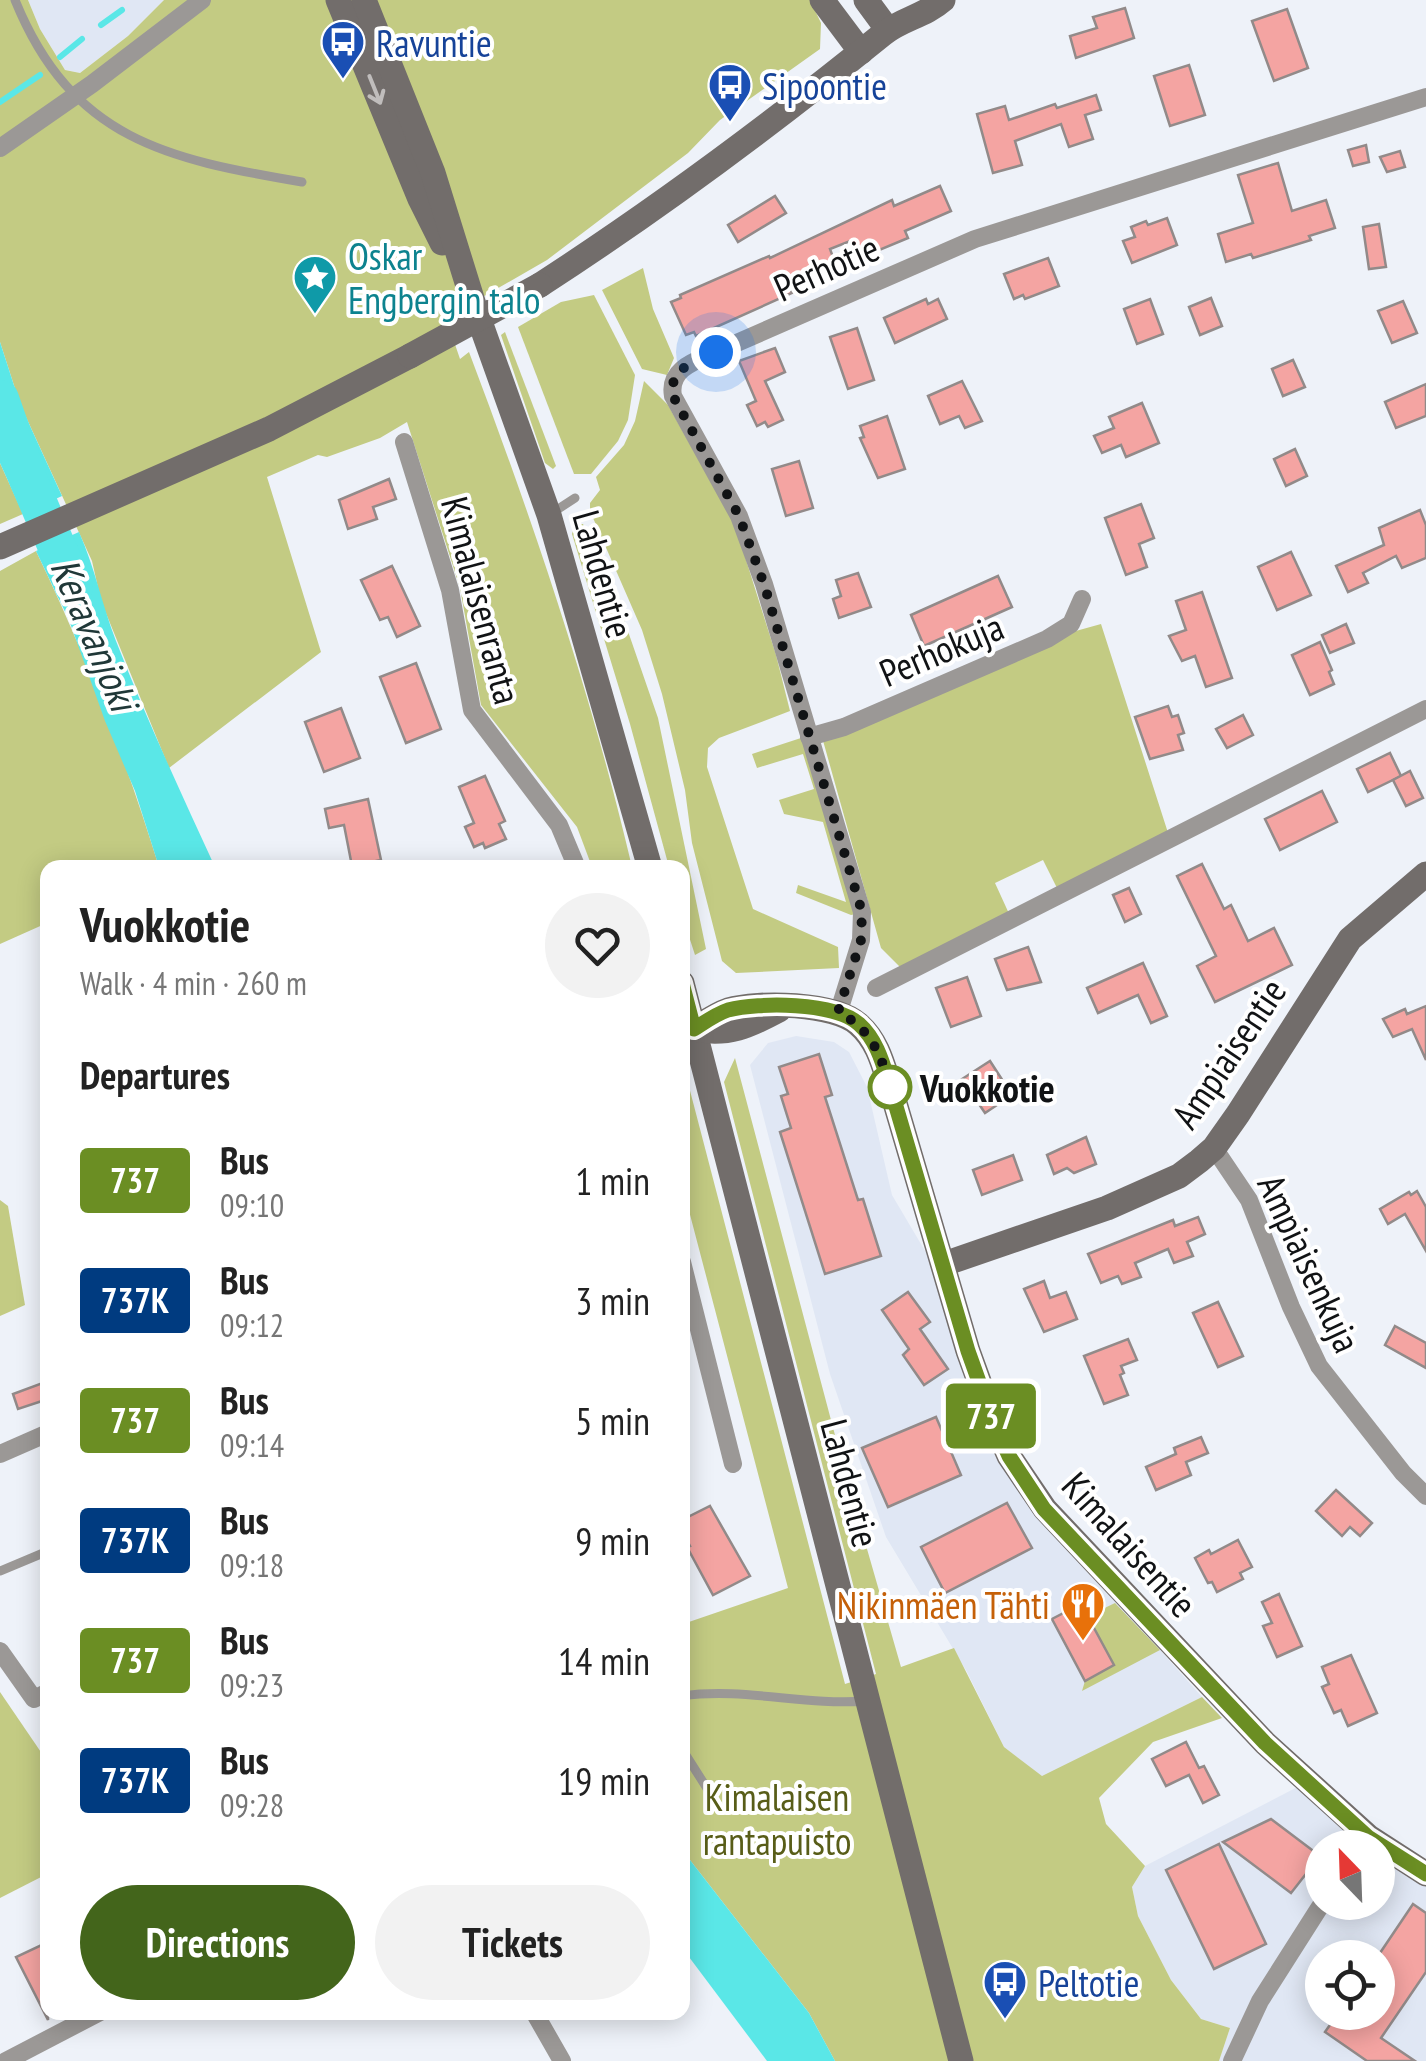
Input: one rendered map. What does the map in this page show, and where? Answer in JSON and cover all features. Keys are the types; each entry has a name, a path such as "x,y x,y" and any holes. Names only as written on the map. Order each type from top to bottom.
{"main road":[{"name":"Lahdentie","path":"338,0 420,199 474,305"},
{"name":"Lahdentie","path":"364,0 433,174 474,305 549,515 648,860"},
{"path":"822,0 861,52"},
{"path":"866,0 888,30"},
{"path":"888,30 907,0"},
{"path":"0,547 268,429 540,285 584,268 888,30 934,9 943,0"},
{"name":"Ampiaisentie","path":"944,1264 1107,1208 1179,1176 1214,1148 1350,939 1426,874"},
{"path":"690,1028 727,1010 748,1006 838,1012"},
{"name":"Kimalaisentie","path":"838,1012 856,1021 880,1056 968,1351 1009,1456 1044,1509 1265,1743 1353,1830"},
{"name":"Lahdentie","path":"690,1036 869,1700 961,2061"},
{"name":"Kimalaisentie","path":"1395,1858 1426,1874"}],"street":[{"path":"0,148 73,97 178,6 202,0"},
{"name":"Perhotie","path":"838,1012 861,940 862,912 764,584 739,516 673,396 670,384 675,375 688,364 975,239 1426,98"},
{"name":"Kimalaisenranta","path":"404,442 450,590 472,710 559,825 574,860"},
{"name":"Perhokuja","path":"808,736 844,727 1047,639 1072,624 1082,599"},
{"path":"876,988 1426,708"},
{"name":"Ampiaisenkuja","path":"1214,1148 1249,1200 1319,1366 1403,1473 1426,1496"},
{"path":"690,1294 733,1464"},
{"path":"0,1454 40,1436"},
{"path":"0,1651 34,1698 40,1695"},
{"path":"1232,2061 1260,2001 1312,1920"},
{"path":"6,2061 85,2020"},
{"path":"539,2020 562,2061"}],"lane":[{"path":"15,0 30,34 73,97 149,145 176,156 302,182"},
{"path":"549,515 575,498"},
{"path":"0,1571 40,1555"},
{"path":"690,1695 717,1691 816,1702 869,1700"},
{"path":"690,1762 710,1793"}],"shaded area":[{"path":"28,0 164,0 128,36 80,73 65,70"},
{"path":"796,1036 834,1042 849,1052 867,1087 892,1195 931,1261 1045,1509 1202,1697 1042,1777 1004,1747 967,1672 886,1537 830,1374 750,1065 768,1043"},
{"path":"1307,1782 1370,1830 1305,1830 1305,1920 1395,1920 1395,1849 1426,1873 1426,2061 1219,2061 1230,2028 1201,2019 1171,1980 1138,1916 1132,1887 1145,1866"}],"green space":[{"path":"0,0 28,0 65,70 80,73 128,36 164,0 810,0 821,23 820,49 720,120 688,153 547,260 446,318 460,359 469,352 538,543 598,736 630,860 589,860 577,827 481,705 460,588 407,422 380,438 327,457 318,455 267,477 321,652 169,768 101,601 92,561 20,404 0,342"},
{"path":"643,268 653,309 674,358 667,375 642,369 602,290"},
{"path":"594,295 635,375 628,420 618,441 591,474 574,474 518,327 561,302"},
{"path":"505,332 556,466 553,469 545,463 501,335"},
{"path":"644,381 668,405 735,525 790,711 719,738 708,748 707,767 753,909 838,947 839,968 736,973 722,961 692,843 685,790 662,694 642,630 590,511 590,503 600,490 596,477 624,445 635,421"},
{"path":"0,463 23,514 0,524"},
{"path":"575,524 583,524 622,614 658,718 688,860 667,860 572,534"},
{"path":"36,551 104,707 157,860 40,860 40,926 0,944 0,571"},
{"path":"1101,624 1170,839 1060,894 1043,860 995,883 1011,918 904,971 881,948 822,737 1047,639"},
{"path":"804,737 856,914 796,893 798,885 846,902 823,822 784,814 779,800 814,789 803,754 757,768 752,754"},
{"path":"690,872 706,949 695,955 690,940"},
{"name":"Kimalaisen rantapuisto","path":"735,1058 901,1667 954,1648 1004,1747 1042,1776 1202,1697 1222,1718 1153,1742 1099,1798 1106,1824 1145,1866 1132,1887 1138,1916 1171,1980 1201,2019 1230,2028 1219,2061 835,2061 809,2013 690,1860 690,1622 788,1588 690,1215 690,1091 845,1684 876,1674 724,1082"},
{"path":"0,1200 8,1206 25,1305 0,1316"},
{"path":"1115,1603 1160,1650 1082,1691 1085,1681 1114,1665 1088,1616"},
{"path":"0,1692 40,1751 40,1878 0,1898"}],"water":[{"path":"0,342 20,404 62,496 23,514 0,463"},
{"path":"79,532 127,670 212,860 157,860 135,791 69,620 36,551"},
{"path":"690,1860 809,2013 835,2061 767,2061 690,1958"}],"building":[{"path":"1125,8 1134,38 1076,58 1070,36 1097,28 1093,17"},
{"path":"1287,9 1308,68 1274,81 1252,21"},
{"path":"1189,65 1205,115 1170,126 1154,76"},
{"path":"1096,95 1101,110 1085,115 1093,139 1069,147 1061,124 1015,141 1022,165 993,173 977,114 1005,106 1009,120"},
{"path":"1366,145 1369,162 1353,166 1348,150"},
{"path":"1400,151 1405,167 1387,172 1380,157"},
{"path":"1278,163 1292,211 1326,200 1335,228 1309,236 1311,240 1226,262 1218,234 1253,223 1238,175"},
{"path":"940,186 951,211 905,231 908,238 860,258 850,241 830,249 834,260 786,281 792,293 696,336 694,332 686,335 671,302 680,295 770,258 892,200 894,206"},
{"path":"775,196 786,213 738,242 728,225"},
{"path":"1167,218 1177,245 1132,263 1123,241 1135,237 1131,227"},
{"path":"1379,224 1386,267 1369,269 1363,227"},
{"path":"1048,258 1059,286 1025,299 1023,295 1014,299 1004,274"},
{"path":"1211,298 1222,326 1200,335 1189,307"},
{"path":"926,299 928,304 938,299 947,319 895,343 884,318"},
{"path":"1150,299 1163,334 1137,344 1124,309"},
{"path":"1403,301 1417,333 1392,343 1378,311"},
{"path":"857,328 874,380 848,389 830,337"},
{"path":"775,348 785,372 765,381 783,420 768,427 765,422 757,426 747,405 756,401 739,361"},
{"path":"1293,360 1305,387 1283,396 1272,369"},
{"path":"962,381 982,421 965,428 959,416 940,424 928,396"},
{"path":"1426,384 1426,416 1396,428 1385,402"},
{"path":"1142,403 1159,443 1126,457 1121,445 1102,453 1094,436 1114,428 1109,417"},
{"path":"887,416 905,469 878,478 860,438 864,437 860,426"},
{"path":"1295,449 1307,476 1286,486 1274,459"},
{"path":"799,461 813,508 786,516 772,469"},
{"path":"389,479 396,499 373,507 377,519 348,529 339,500"},
{"path":"1141,504 1154,538 1139,544 1147,567 1126,575 1105,518"},
{"path":"1420,510 1426,525 1426,558 1402,568 1396,556 1363,573 1368,583 1348,592 1336,566 1384,545 1379,528"},
{"path":"1291,552 1311,595 1277,610 1258,567"},
{"path":"392,566 420,626 397,637 388,617 380,620 361,580"},
{"path":"858,573 871,607 839,618 833,599 841,596 836,580"},
{"path":"998,576 1012,607 924,646 911,615"},
{"path":"1202,592 1232,678 1206,687 1195,656 1182,661 1169,636 1186,630 1176,601"},
{"path":"1346,624 1354,643 1330,653 1322,635"},
{"path":"1320,642 1334,684 1310,695 1292,655"},
{"path":"416,663 441,729 406,743 380,677"},
{"path":"1168,706 1172,717 1178,715 1184,733 1178,735 1183,750 1150,759 1135,717"},
{"path":"341,708 360,758 324,772 305,722"},
{"path":"1243,715 1253,735 1227,748 1216,729"},
{"path":"1390,753 1401,776 1368,792 1357,769"},
{"path":"1410,771 1423,798 1406,806 1393,780"},
{"path":"485,776 505,821 499,824 506,839 485,848 483,843 474,847 465,827 474,823 459,787"},
{"path":"1322,791 1337,822 1280,850 1265,819"},
{"path":"368,799 381,860 351,860 344,825 329,828 325,809"},
{"path":"1202,864 1224,909 1231,905 1248,941 1274,928 1292,965 1215,1002 1197,966 1216,956 1177,876"},
{"path":"1129,888 1141,914 1125,922 1113,895"},
{"path":"1028,947 1041,982 1007,990 995,959"},
{"path":"1143,963 1167,1016 1151,1023 1138,995 1098,1013 1087,988"},
{"path":"967,977 981,1016 951,1027 936,988"},
{"path":"1426,1006 1426,1060 1412,1029 1393,1037 1383,1019 1405,1009 1407,1014"},
{"path":"819,1054 832,1095 825,1097 858,1200 863,1199 881,1256 825,1274 780,1132 791,1128 781,1096 788,1094 779,1067"},
{"path":"990,1061 1012,1095 985,1113 962,1079"},
{"path":"1086,1137 1096,1164 1074,1173 1067,1168 1054,1174 1047,1155"},
{"path":"1013,1155 1022,1180 982,1195 973,1170"},
{"path":"1417,1191 1426,1207 1426,1251 1405,1214 1388,1224 1380,1209"},
{"path":"1198,1217 1205,1234 1187,1242 1193,1256 1174,1263 1168,1249 1135,1263 1141,1277 1122,1284 1118,1276 1101,1283 1088,1254 1173,1220 1175,1226"},
{"path":"1044,1281 1050,1298 1066,1292 1077,1319 1044,1332 1024,1289"},
{"path":"908,1292 930,1322 920,1329 948,1369 924,1385 903,1355 909,1349 882,1310"},
{"path":"1218,1302 1243,1356 1218,1367 1193,1313"},
{"path":"1395,1326 1426,1343 1426,1368 1385,1345"},
{"path":"1128,1339 1137,1360 1121,1366 1124,1373 1120,1375 1128,1395 1104,1404 1084,1356"},
{"path":"40,1384 40,1402 18,1409 13,1394"},
{"path":"936,1417 961,1475 888,1507 862,1448"},
{"path":"1201,1437 1208,1453 1186,1462 1191,1475 1156,1490 1146,1467 1176,1454 1174,1448"},
{"path":"1336,1490 1372,1523 1360,1536 1350,1527 1342,1536 1316,1511"},
{"path":"1007,1503 1032,1548 945,1593 921,1547"},
{"path":"710,1506 750,1576 713,1595 690,1553 690,1516"},
{"path":"1238,1540 1252,1567 1240,1573 1243,1579 1217,1592 1195,1558"},
{"path":"1279,1594 1302,1646 1277,1657 1263,1626 1272,1623 1262,1602"},
{"name":"Nikinmäen Tähti","path":"1081,1604 1114,1665 1085,1681 1052,1619"},
{"path":"1351,1655 1377,1713 1348,1726 1341,1710 1334,1713 1322,1687 1329,1684 1322,1667"},
{"path":"1186,1742 1219,1795 1203,1803 1189,1775 1166,1786 1152,1759"},
{"path":"1271,1819 1305,1845 1305,1875 1291,1893 1223,1842"},
{"path":"1219,1844 1266,1944 1214,1969 1166,1870"},
{"path":"1413,1904 1426,1913 1426,1972 1395,2017 1395,1940 1389,1940"},
{"path":"40,1946 40,2004 16,1957"},
{"path":"1386,2030 1381,2038 1415,2061 1367,2061 1325,2032"}],"waterway":[{"path":"101,25 122,10"},
{"path":"60,57 82,39"},
{"path":"0,102 40,75"},
{"name":"Keravanjoki","path":"0,399 28,479 74,587"}],"bus line":[{"name":"737","path":"690,1014 694,1029 727,1010 748,1006 814,1008 838,1012 856,1021 868,1034 890,1086 968,1351 992,1418 1009,1456 1044,1509 1265,1743 1368,1837 1426,1874"}],"place":[{"name":"Ravuntie","path":"343,80"},
{"name":"Sipoontie","path":"730,123"},
{"name":"Oskar Engbergin talo","path":"315,315"},
{"name":"Vuokkotie","path":"890,1087"},
{"name":"Nikinmäen Tähti","path":"1083,1642"},
{"name":"Peltotie","path":"1005,2020"}],"route":[{"path":"716,352 688,364 670,384 739,516 764,584 862,912 861,940 838,1012 856,1021 868,1034 890,1087"}]}
